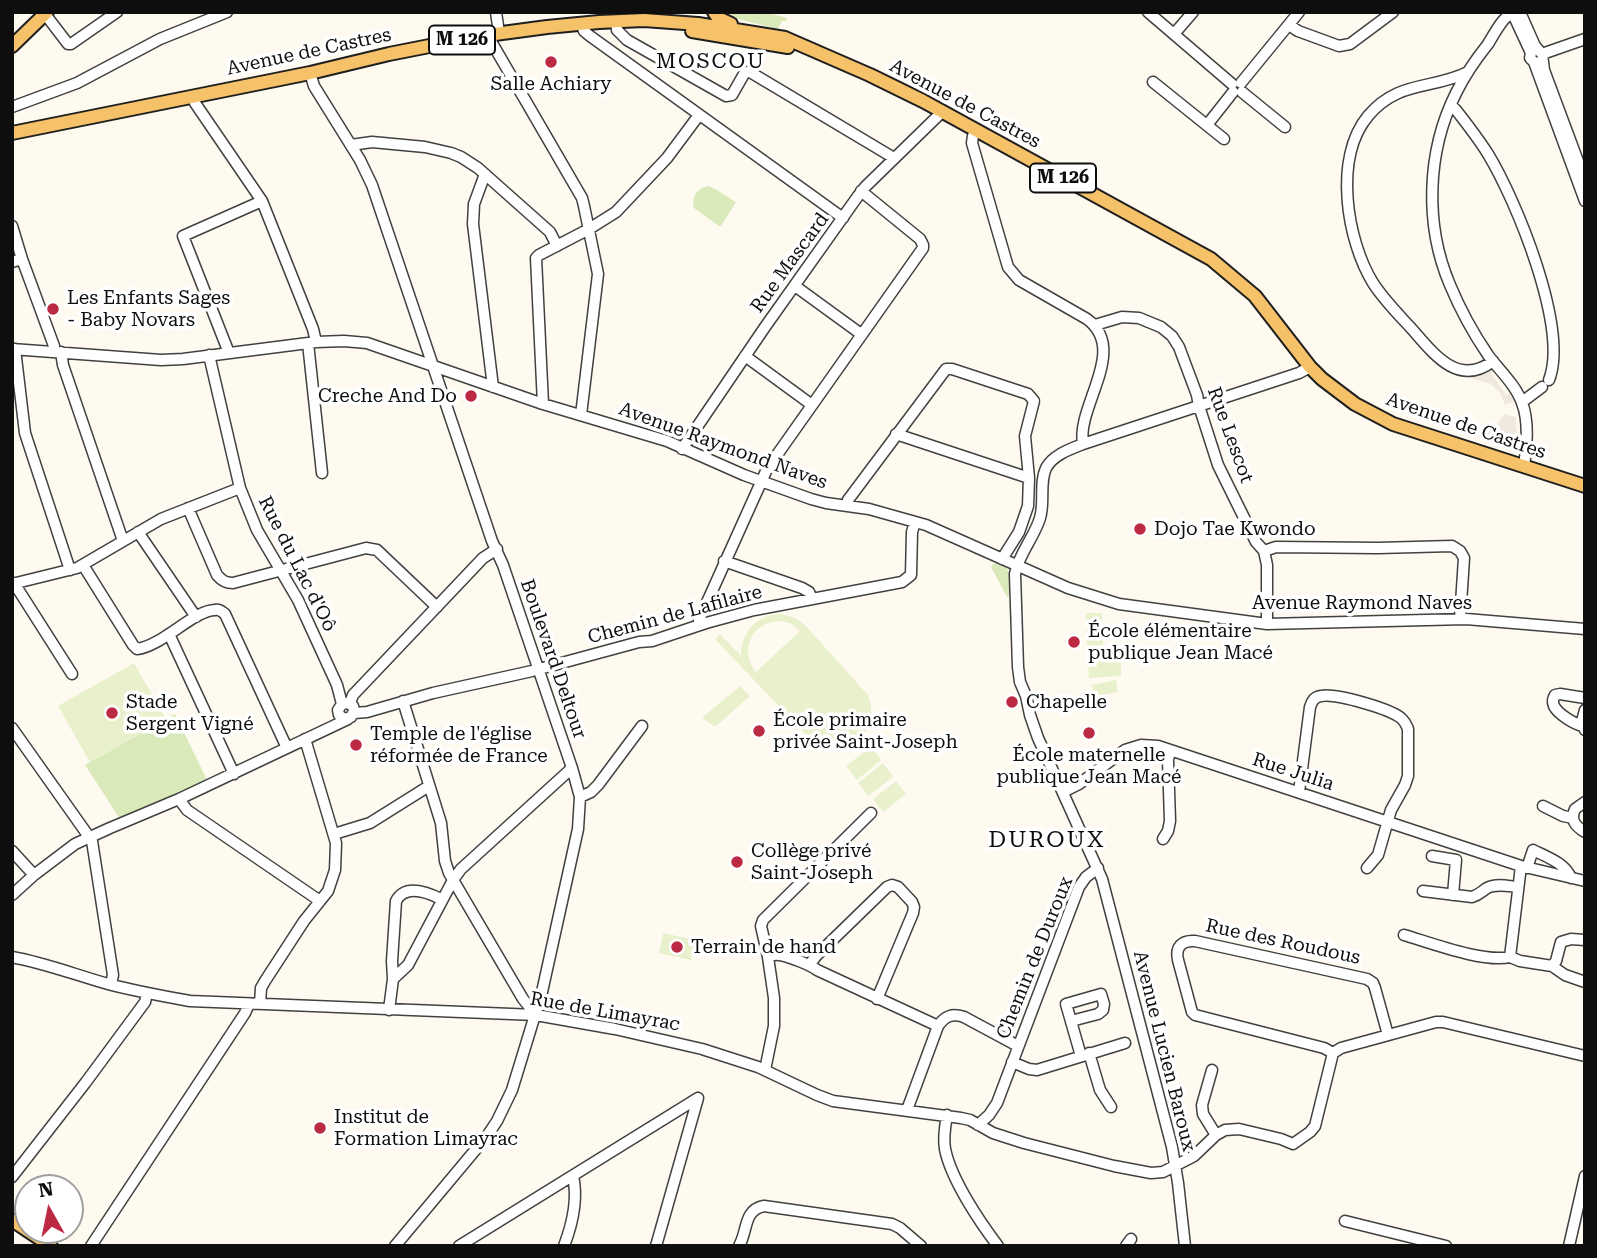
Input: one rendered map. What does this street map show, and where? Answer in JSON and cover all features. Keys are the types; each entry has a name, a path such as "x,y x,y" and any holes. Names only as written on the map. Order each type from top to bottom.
{"main road":[{"path":"12,46 46,13"},
{"path":"706,17 719,36"},
{"name":"Avenue de Castres","path":"656,27 685,26 706,17"},
{"name":"Avenue de Castres","path":"12,133 495,34 581,23 644,20 679,22 706,17 730,23 737,30 785,38 870,75 976,130 1217,263 1255,296 1310,367 1329,386 1380,418 1585,486"},
{"name":"Avenue de Castres","path":"616,21 819,54"},
{"path":"12,1220 51,1246"}],"street":[{"path":"46,13 68,44 71,44 117,12"},
{"path":"12,107 77,83 160,38 227,12"},
{"path":"496,12 492,43 582,198 589,229 598,274 581,415"},
{"path":"1148,12 1285,127"},
{"path":"1174,34 1193,12"},
{"path":"1207,125 1299,12"},
{"path":"1289,25 1298,31 1345,46 1390,13"},
{"path":"1524,466 1526,450 1522,402 1465,318 1449,282 1436,239 1432,201 1440,134 1453,100 1468,72 1497,31 1516,15 1544,69 1585,180"},
{"path":"616,21 619,33 626,40 726,96 732,95 744,74 750,72 894,158"},
{"path":"581,23 590,36 843,218"},
{"path":"1537,56 1585,39"},
{"path":"1537,56 1585,201"},
{"path":"1468,72 1445,81 1405,89 1387,99 1367,117 1349,156 1347,202 1357,244 1373,283 1427,348 1443,362 1465,371 1474,371 1493,361"},
{"name":"Boulevard Deltour","path":"310,73 314,86 360,160 372,185 580,797 578,829 543,987 512,1090 497,1121 395,1246"},
{"path":"1445,81 1450,85 1453,100 1489,155 1522,223 1536,262 1548,314 1552,368 1545,383 1522,402"},
{"path":"1153,82 1223,139"},
{"path":"193,97 262,201 313,329 322,473"},
{"name":"Rue Mascard","path":"682,449 861,191 942,112"},
{"path":"543,404 536,258 616,212 667,158 699,115"},
{"path":"976,130 972,143 1008,267 1019,280 1095,325 1102,342 1103,358 1081,436 1083,444"},
{"path":"351,145 372,142 439,150 461,157 485,174 550,232 557,246"},
{"path":"485,174 474,204 473,224 494,387"},
{"path":"699,625 724,561 767,469 923,248 920,239 861,191"},
{"path":"229,353 183,236 262,201"},
{"path":"12,226 17,260 64,365 123,541"},
{"path":"795,286 861,334"},
{"name":"Rue Lescot","path":"1095,325 1122,317 1145,319 1166,331 1179,347 1218,465 1256,542 1264,551 1268,572 1267,624"},
{"name":"Avenue Raymond Naves","path":"14,349 161,360 312,343 344,341 367,344 543,404 653,436 811,499 869,509 915,522 1068,588 1119,604 1267,624 1460,619 1585,629"},
{"path":"14,349 25,433 70,570"},
{"name":"Rue du Lac d'Oô","path":"209,355 240,488 257,530 298,600 346,710"},
{"path":"745,356 812,405"},
{"path":"1017,565 1040,517 1045,470 1062,453 1302,372 1310,367"},
{"path":"846,506 943,371 949,368 1028,394 1033,398 1034,405 1025,436 1029,478 1026,516 1002,559"},
{"path":"12,433 25,433"},
{"path":"897,434 1029,478"},
{"path":"72,674 13,583 83,565 138,532 188,508 240,488"},
{"path":"188,508 218,575 228,583 372,548 437,607"},
{"name":"Chemin de Lafilaire","path":"346,710 367,712 433,693 652,641 754,610 897,583 911,575 912,532 915,522"},
{"path":"138,532 196,617"},
{"path":"1264,551 1276,547 1452,546 1460,551 1464,558 1460,619"},
{"path":"12,895 68,849 90,837 322,732 333,719 346,710 353,695 483,558 497,549"},
{"path":"724,561 809,592 812,599"},
{"path":"83,565 137,649 212,610 218,609 225,614 287,748"},
{"name":"Chemin de Duroux","path":"978,1125 994,1109 1079,887 1086,877 1098,868 1038,738 1018,676 1015,602 1017,565"},
{"path":"169,634 234,774"},
{"path":"339,690 358,690"},
{"path":"1584,728 1555,708 1553,697 1560,694 1585,698"},
{"path":"1299,792 1311,703 1319,696 1351,699 1397,715 1406,722 1408,776 1391,810 1378,855 1367,868"},
{"path":"403,701 435,799 446,861 453,880 523,999 536,1015"},
{"path":"1584,728 1585,710"},
{"path":"580,797 598,785 642,726"},
{"path":"12,728 90,837 113,975 111,985"},
{"path":"91,1246 245,1013 254,1004 265,981 328,891 337,853 334,834 305,739"},
{"name":"Rue Julia","path":"1063,792 1079,784 1125,750 1149,745 1524,867 1585,881"},
{"path":"1163,839 1170,821 1170,750"},
{"path":"393,979 408,965 442,899 461,869 572,768"},
{"path":"334,834 370,823 429,786"},
{"path":"179,799 187,810 320,901"},
{"path":"1585,802 1575,809 1573,818 1576,826 1585,832"},
{"path":"1543,806 1573,818"},
{"path":"765,1070 774,1015 774,998 761,926 763,920 871,813"},
{"path":"1510,957 1517,887 1534,850 1563,866 1571,878"},
{"path":"12,851 34,875"},
{"path":"1432,856 1456,860 1453,895"},
{"name":"Avenue Lucien Baroux","path":"1098,868 1107,893 1171,1147 1185,1246"},
{"path":"1423,891 1472,897 1495,885 1517,887"},
{"path":"810,964 887,887 898,887 912,902 913,913 877,999"},
{"path":"389,1010 396,901 401,893 411,890 442,899"},
{"path":"1404,935 1478,956 1494,959 1510,957 1552,966 1565,975 1585,982"},
{"path":"1552,966 1561,942 1571,939 1585,940"},
{"name":"Rue des Roudous","path":"1333,1053 1324,1048 1195,1015 1178,960 1180,946 1186,941 1195,941 1367,979 1375,988 1388,1035"},
{"path":"768,957 782,955 800,963 810,964 817,970 938,1026"},
{"name":"Rue de Limayrac","path":"12,957 111,985 190,1001 536,1015 605,1027 733,1058 833,1101 970,1120 1006,1138 1114,1166 1154,1173 1175,1166"},
{"path":"12,1177 137,1013 145,1002 147,993"},
{"path":"907,1110 938,1026 944,1018 956,1015 964,1017 1018,1046"},
{"path":"1071,1021 1100,1090 1111,1107"},
{"path":"1175,1166 1200,1152 1216,1135 1225,1130 1239,1129 1293,1144 1315,1126 1333,1053 1341,1048 1436,1022 1443,1021 1585,1056"},
{"path":"1012,1062 1037,1070 1125,1043"},
{"path":"1212,1070 1202,1105 1203,1114 1216,1135"},
{"path":"459,1246 698,1098 656,1246"},
{"path":"947,1115 944,1140 952,1171 998,1246"},
{"path":"564,1246 571,1225 575,1191 573,1176"},
{"path":"1569,1246 1585,1176"},
{"path":"739,1246 753,1210 764,1206 892,1224 921,1246"},
{"path":"1345,1221 1446,1246"}],"green space":[{"path":"727,12 765,12 787,18 778,29 726,16"},
{"path":"708,186 736,202 721,226 694,208 693,200 696,194"},
{"path":"994,563 1006,567 1010,576 1011,594 1007,597 991,567"},
{"path":"1086,613 1102,613 1103,645 1087,646"},
{"path":"782,614 795,618 805,625 868,695 870,721 865,732 849,746 825,748 813,742 715,639 720,634 741,656 747,632 758,621","holes":["772,622 792,624 800,631 756,672 748,654 751,638 756,631"]},
{"path":"1121,660 1121,676 1089,678 1088,661"},
{"name":"Stade Sergent Vigné","path":"134,663 166,719 90,762 58,706"},
{"path":"1116,680 1118,692 1094,696 1092,685"},
{"path":"740,686 750,696 715,727 702,718"},
{"path":"175,714 207,780 120,819 85,765"},
{"path":"871,747 881,760 857,780 846,766"},
{"path":"883,763 893,777 868,796 858,783"},
{"path":"896,781 906,794 883,812 873,799"},
{"name":"Terrain de hand","path":"663,933 695,940 691,960 659,953"}],"shaded area":[{"path":"1492,367 1495,370 1491,373 1506,395 1512,392 1517,400 1505,405 1500,393 1491,384 1458,373"},
{"path":"1504,414 1516,417 1517,447 1523,447 1520,454 1478,437 1496,427"}],"place":[{"name":"Salle Achiary","path":"551,62"},
{"name":"Les Enfants Sages - Baby Novars","path":"53,309"},
{"name":"Creche And Do","path":"471,396"},
{"name":"Dojo Tae Kwondo","path":"1140,529"},
{"name":"École élémentaire publique Jean Macé","path":"1074,642"},
{"name":"Chapelle","path":"1012,702"},
{"name":"Stade Sergent Vigné","path":"112,713"},
{"name":"École primaire privée Saint-Joseph","path":"759,731"},
{"name":"École maternelle publique Jean Macé","path":"1089,733"},
{"name":"Temple de l'église réformée de France","path":"356,745"},
{"name":"Collège privé Saint-Joseph","path":"737,862"},
{"name":"Terrain de hand","path":"677,947"},
{"name":"Institut de Formation Limayrac","path":"320,1128"}],"district":[{"name":"MOSCOU","path":"711,62"},
{"name":"DUROUX","path":"1047,840"}]}
